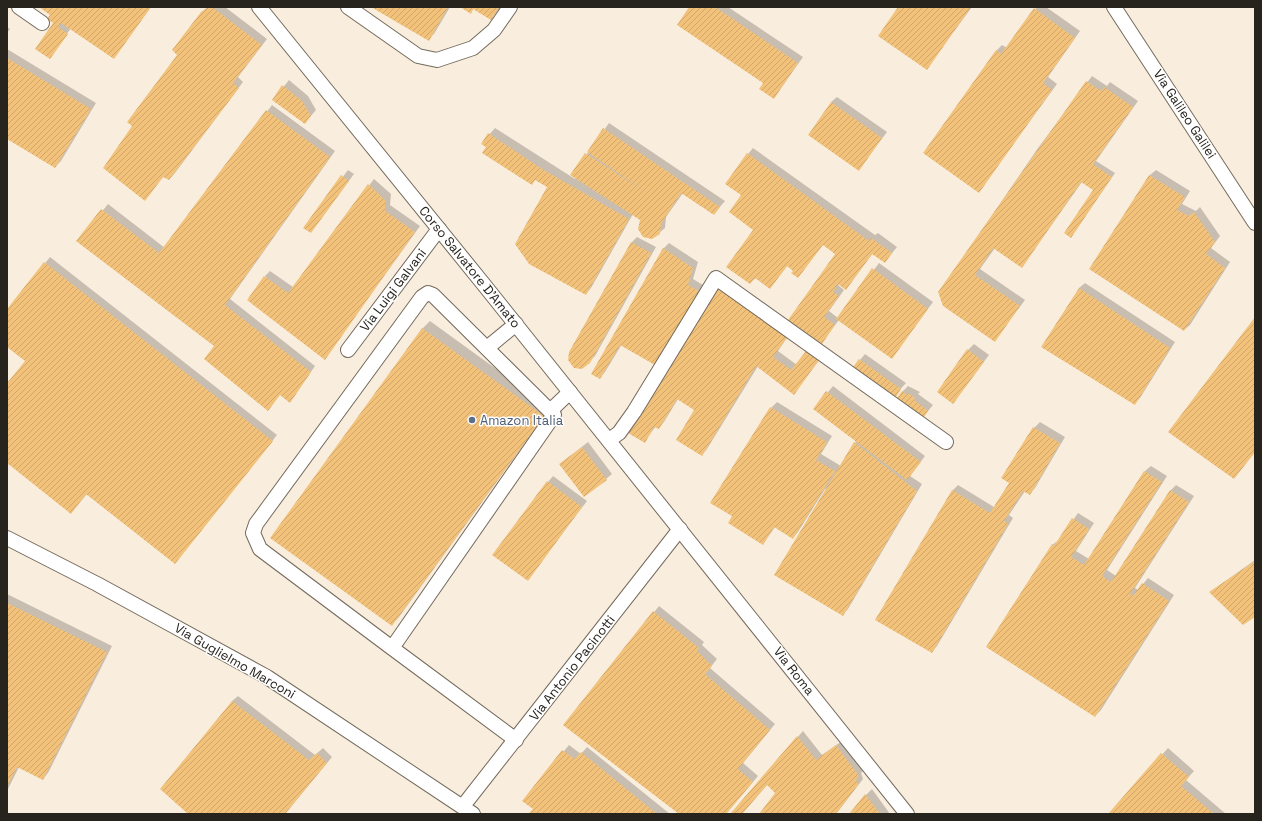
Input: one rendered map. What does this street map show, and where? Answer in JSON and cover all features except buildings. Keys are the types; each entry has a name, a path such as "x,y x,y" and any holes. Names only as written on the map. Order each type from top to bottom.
{"street":[{"path":"19,7 42,23"},
{"name":"Corso Salvatore D'Amato","path":"259,7 680,529"},
{"path":"348,7 418,56 437,60 473,48 494,30 510,7"},
{"name":"Via Galileo Galilei","path":"1114,7 1255,223"},
{"name":"Via Luigi Galvani","path":"348,350 439,229"},
{"path":"609,440 619,433 634,412 716,278 946,442"},
{"path":"392,648 554,415 433,295 428,293 422,297 256,524 253,533 260,550 392,648 516,740"},
{"path":"487,348 516,324"},
{"path":"550,411 570,392"},
{"name":"Via Antonio Pacinotti","path":"468,810 516,740 680,529"},
{"name":"Via Roma","path":"680,529 907,814"},
{"name":"Via Guglielmo Marconi","path":"7,538 97,584 267,676 468,810"}],"place":[{"name":"Amazon Italia","path":"472,420"}]}
